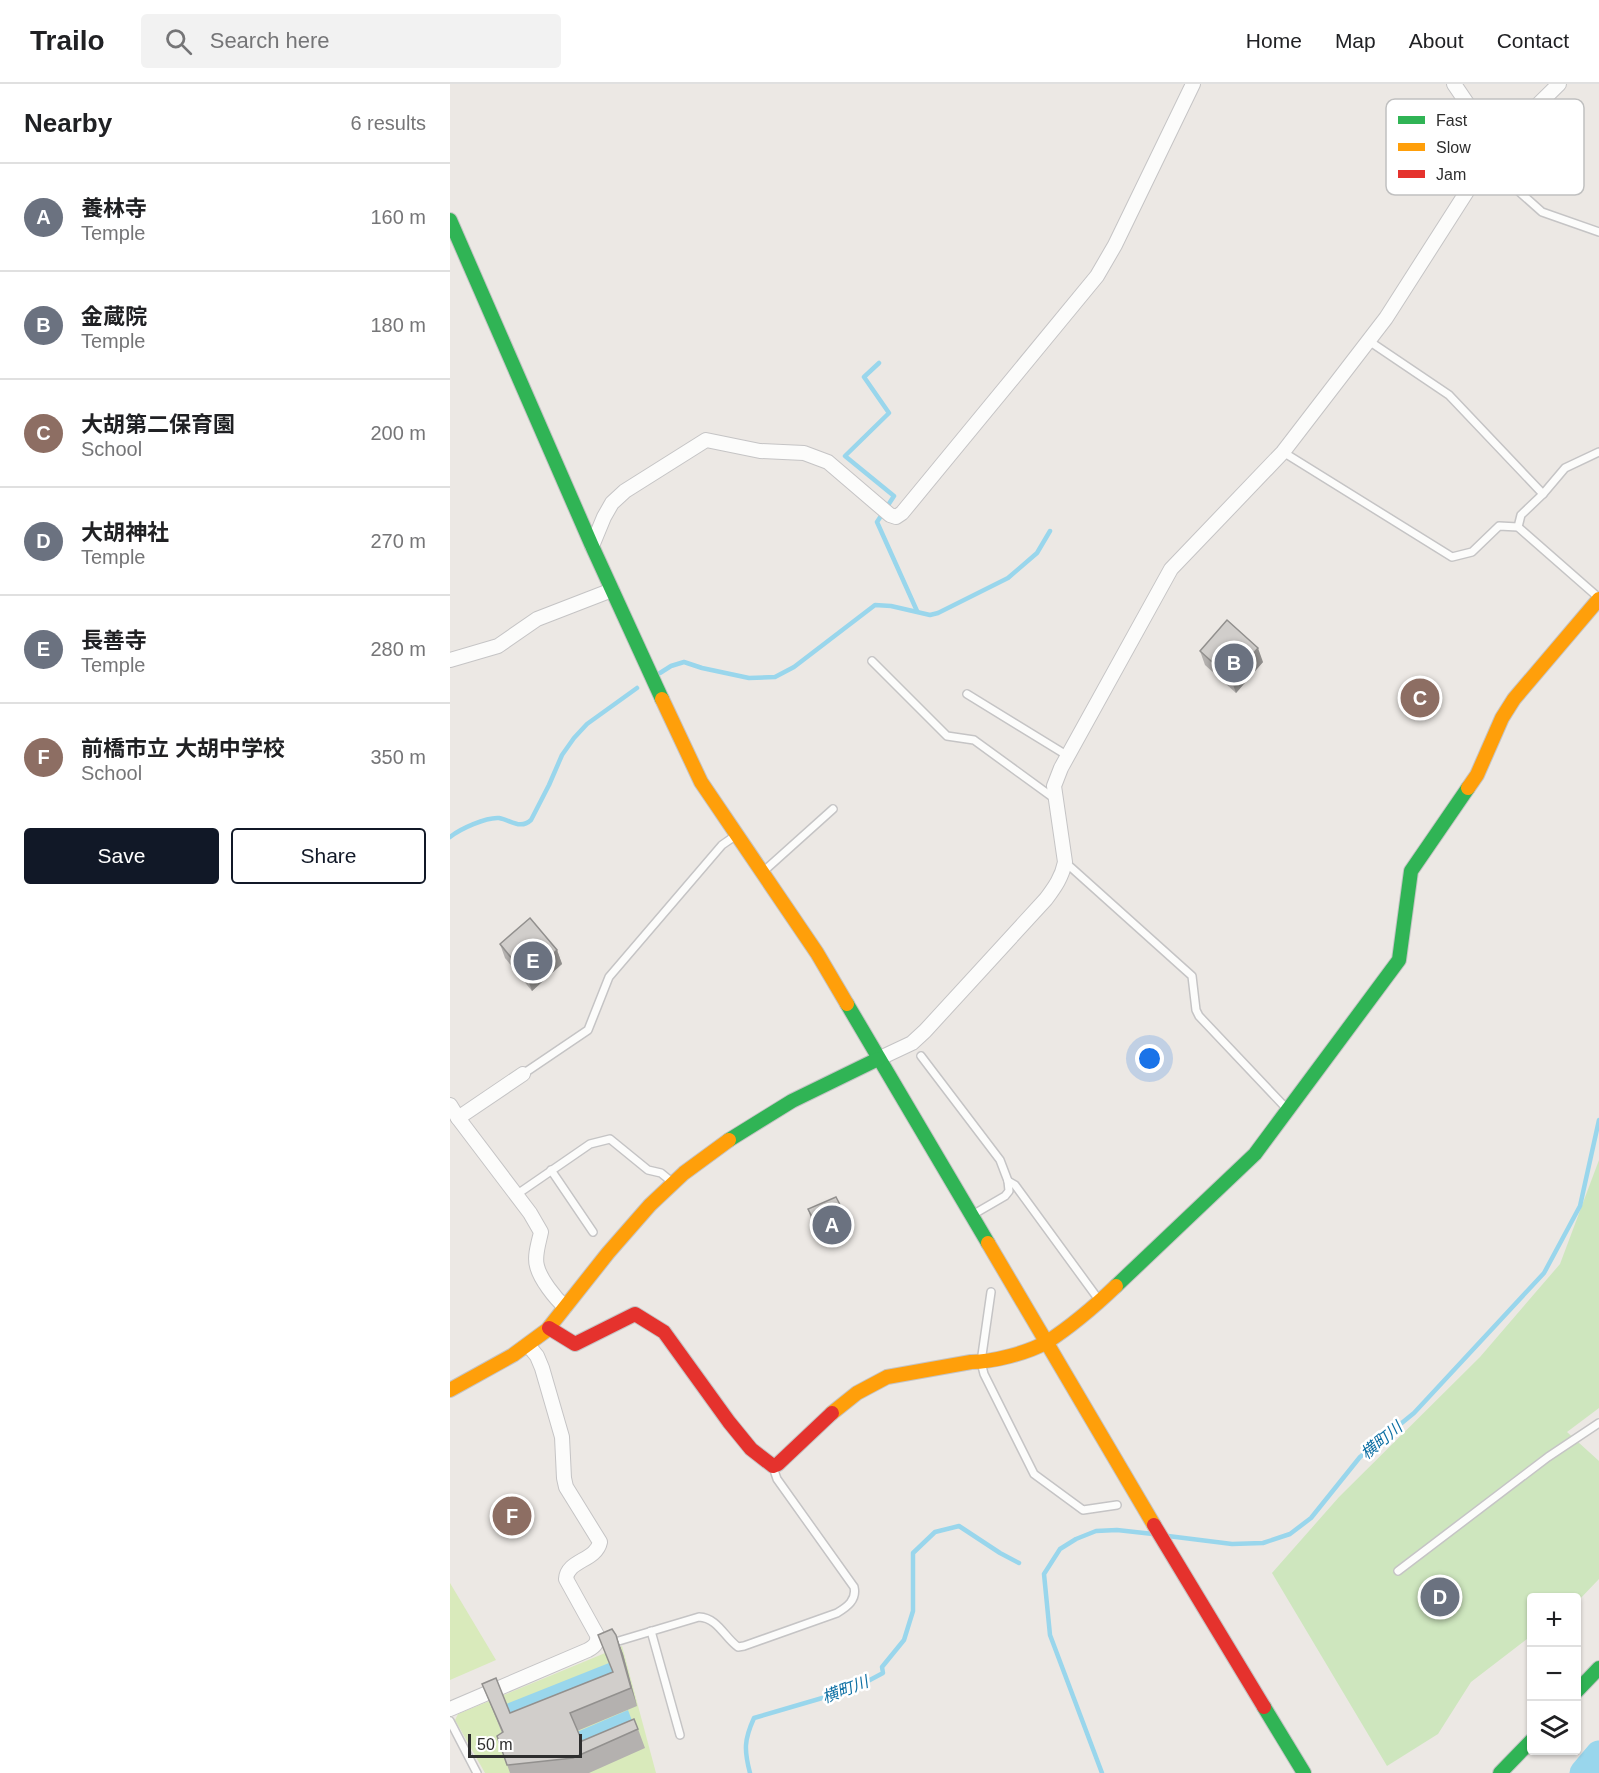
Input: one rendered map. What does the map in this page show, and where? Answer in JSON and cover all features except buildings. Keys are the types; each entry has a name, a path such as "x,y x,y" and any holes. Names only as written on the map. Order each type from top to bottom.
{"street":[{"path":"592,546 612,503 625,491 706,440 760,452 804,453 828,462 890,515 896,517 902,513 1096,276 1115,245 1193,84"},
{"path":"1454,84 1464,99"},
{"path":"1544,99 1559,84"},
{"path":"450,1390 479,1376 528,1345 549,1328 617,1241 673,1183 710,1153 751,1125 855,1069 912,1043 1046,899 1063,874 1065,862 1054,786 1068,756 1171,569 1283,452 1386,318 1465,195"},
{"path":"450,220 592,546 701,782 817,953 1150,1519 1304,1773"},
{"path":"450,660 498,646 537,619 612,590"},
{"path":"549,1328 575,1344 635,1314 664,1332 729,1422 751,1449 773,1466 847,1400 876,1381 887,1377 981,1362 1032,1349 1046,1342 1100,1301 1255,1154 1399,960 1411,871 1477,775 1514,699 1599,598"},
{"path":"458,1118 523,1074"},
{"path":"450,1105 530,1213 541,1232 537,1266 553,1296 565,1307"},
{"path":"450,1709 595,1646 597,1640 597,1635 566,1579 566,1573 597,1551 600,1542 566,1487 562,1437 542,1368 537,1356 528,1345"},
{"path":"1581,1687 1599,1668"},
{"path":"1500,1773 1527,1745"}],"lane":[{"path":"1523,195 1542,212 1599,232"},
{"path":"1369,341 1449,395 1543,494"},
{"path":"1283,452 1452,557 1472,552 1499,526 1518,527 1599,598"},
{"path":"1518,527 1521,515 1566,468 1599,452"},
{"path":"872,661 947,736 974,740 1055,800"},
{"path":"967,694 1068,756"},
{"path":"762,873 833,809"},
{"path":"523,1074 588,1030 609,977 722,845 736,835"},
{"path":"1065,862 1192,976 1196,1010 1199,1016 1287,1110"},
{"path":"921,1056 1000,1160 1008,1181 1009,1191 1005,1196 972,1216"},
{"path":"516,1195 590,1144 609,1139 648,1170 660,1173 673,1183"},
{"path":"551,1170 593,1232"},
{"path":"1008,1181 1015,1185 1100,1301"},
{"path":"991,1292 981,1362 984,1374 1034,1473 1083,1510 1117,1505"},
{"path":"1398,1571 1548,1457 1599,1423"},
{"path":"595,1646 602,1646 691,1618 705,1617 716,1624 738,1647 846,1608 854,1599 854,1587 777,1479 773,1466"},
{"path":"651,1630 680,1735"},
{"path":"450,1721 477,1773"}],"green space":[{"path":"1599,1160 1599,1408 1567,1432 1599,1461 1599,1579 1581,1598 1581,1593 1527,1593 1527,1639 1471,1682 1438,1734 1387,1766 1272,1573 1339,1497 1480,1357 1560,1264"},
{"path":"450,1583 496,1660 450,1680"},
{"path":"622,1646 656,1773 485,1773 455,1720 458,1714"}],"water":[{"path":"609,1663 620,1691 517,1732 506,1704"},
{"path":"628,1710 639,1739 588,1760 577,1732"}],"waterway":[{"path":"879,363 864,377 889,413 845,456 894,496 877,522 917,611"},
{"path":"660,673 684,662 749,678 775,677 794,667 875,605 891,606 930,615 1008,578 1037,553 1050,531"},
{"path":"450,837 466,827 487,819 499,818 519,824 531,820 562,755 574,738 587,724 637,688"},
{"name":"横町川","path":"1168,1536 1232,1544 1263,1543 1290,1534 1311,1518 1360,1457 1414,1413 1544,1273 1580,1206 1599,1120"},
{"name":"横町川","path":"750,1773 746,1745 754,1718 853,1689 883,1673 882,1667 904,1640 913,1611 913,1553 935,1532 959,1526 1019,1563"},
{"path":"1102,1773 1050,1635 1044,1574 1060,1549 1096,1531 1117,1530 1153,1534"},
{"path":"1583,1773 1599,1754"}],"traffic: fast":[{"path":"450,220 592,546 662,699"},
{"path":"1116,1286 1255,1154 1399,960 1411,871 1468,788"},
{"path":"847,1004 988,1243"},
{"path":"729,1140 792,1101 878,1059"},
{"path":"1581,1687 1599,1668"},
{"path":"1264,1707 1304,1773"},
{"path":"1500,1773 1527,1745"}],"traffic: slow":[{"path":"1468,788 1477,775 1502,718 1514,699 1599,599"},
{"path":"662,699 701,782 817,953 847,1004"},
{"path":"450,1390 513,1355 547,1330 608,1253 650,1205 684,1173 729,1140"},
{"path":"988,1243 1154,1525"},
{"path":"832,1413 857,1393 887,1377 999,1359 1039,1346 1091,1309 1116,1286"}],"traffic: jam":[{"path":"549,1328 575,1344 635,1314 664,1332 729,1422 751,1449 773,1466 778,1464 832,1413"},
{"path":"1154,1525 1264,1707"}],"place":[{"name":"金蔵院","path":"1234,663"},
{"name":"大胡第二保育園","path":"1420,698"},
{"name":"長善寺","path":"533,961"},
{"name":"養林寺","path":"832,1225"},
{"name":"前橋市立 大胡中学校","path":"512,1516"},
{"name":"大胡神社","path":"1440,1597"}]}
